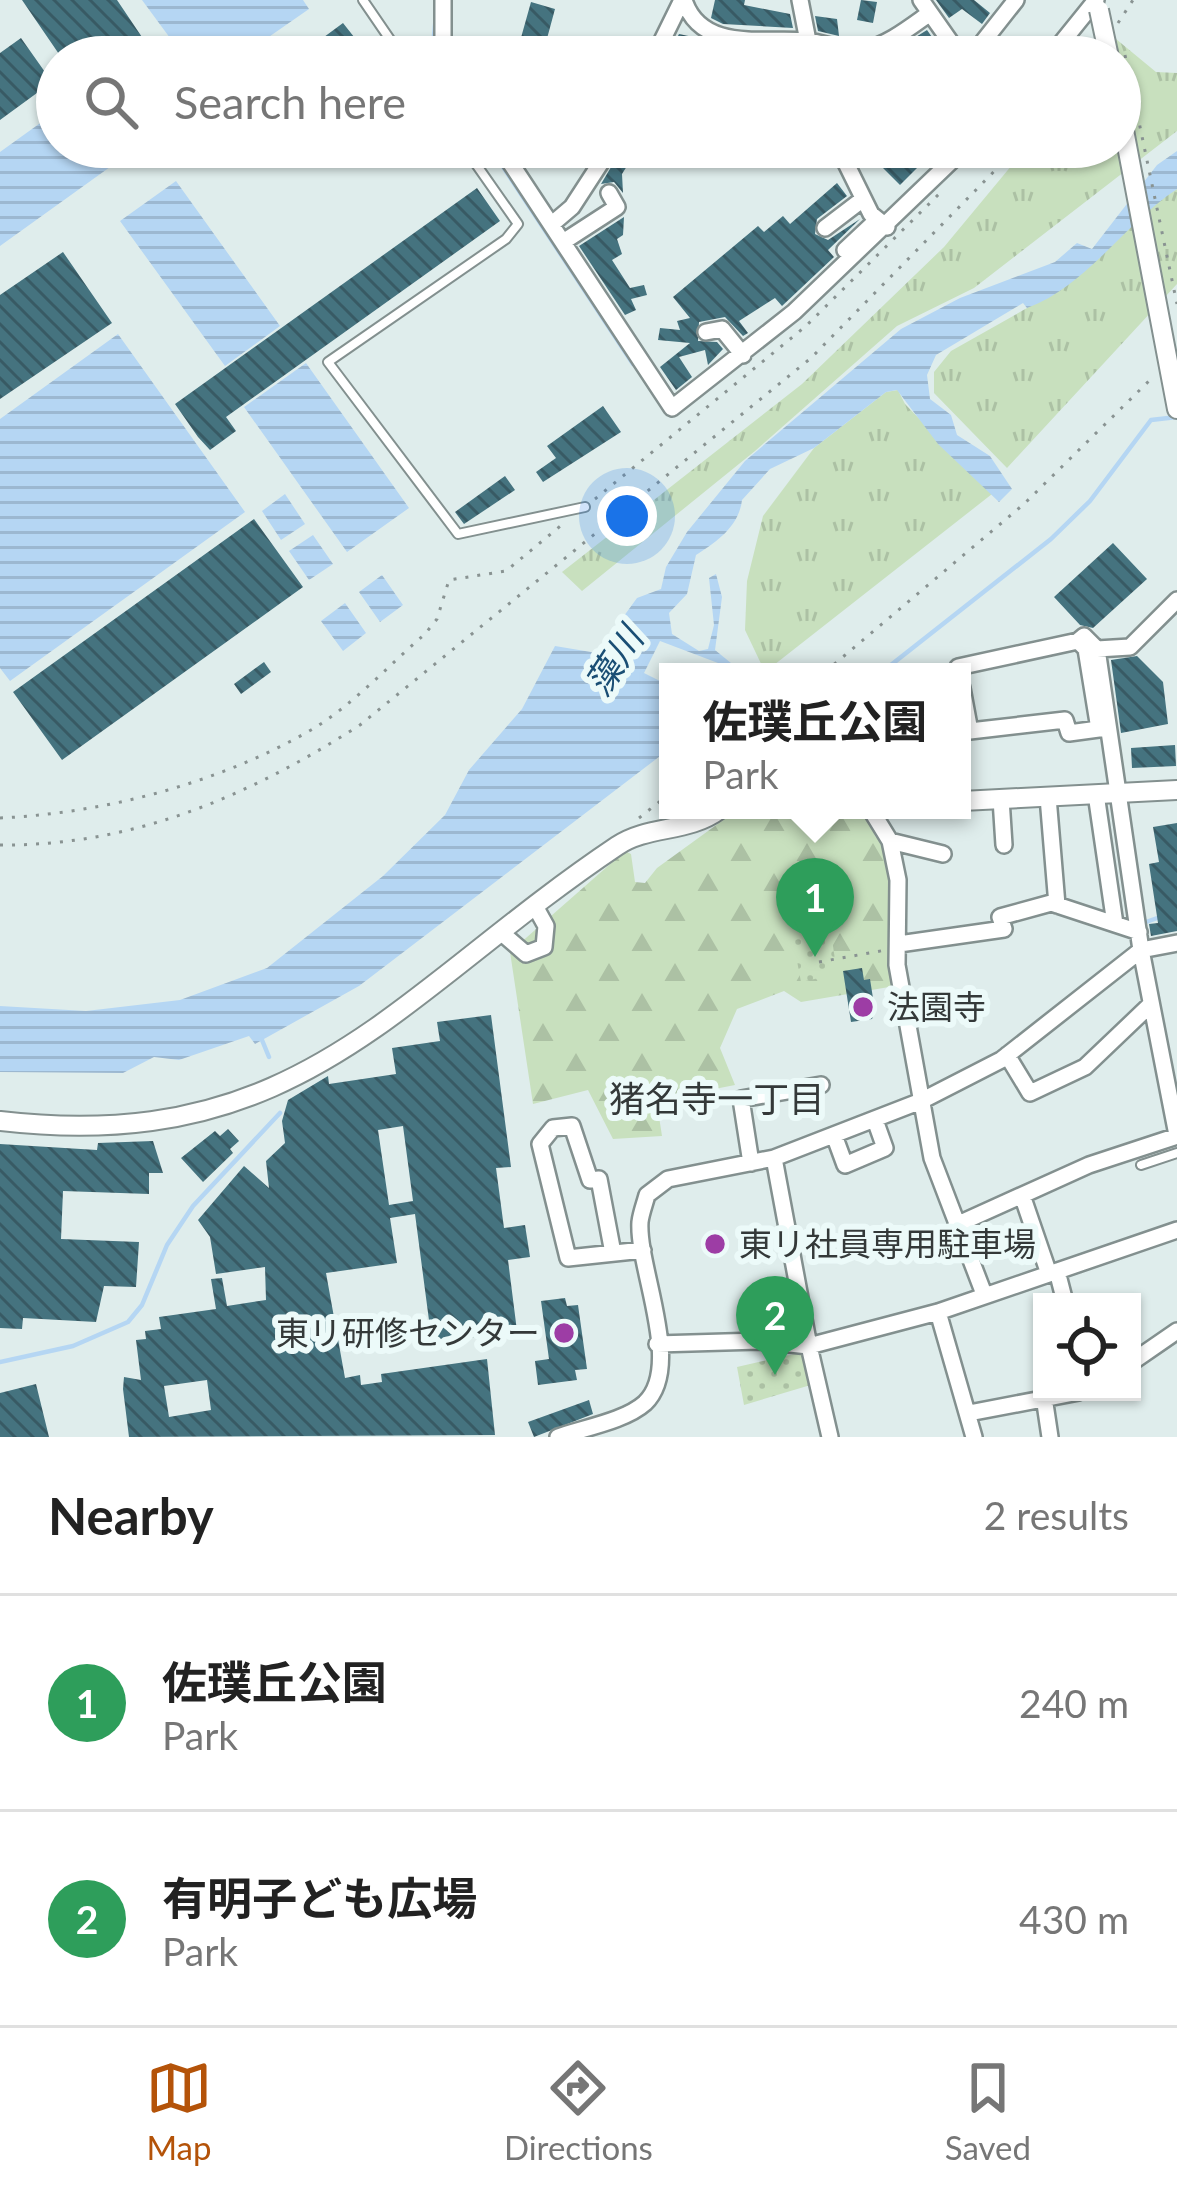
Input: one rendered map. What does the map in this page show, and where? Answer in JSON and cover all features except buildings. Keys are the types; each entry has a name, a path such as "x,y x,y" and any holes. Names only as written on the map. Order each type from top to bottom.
{"street":[{"path":"442,36 443,0"},
{"path":"683,0 694,24 730,36"},
{"path":"665,36 683,0"},
{"path":"800,0 810,36"},
{"path":"988,36 1016,0"},
{"path":"1101,2 1111,36"},
{"path":"1069,36 1101,2"},
{"path":"897,36 925,6 946,36"},
{"path":"514,168 672,408 742,356 943,168"},
{"path":"551,224 572,207 597,168"},
{"path":"848,168 882,223"},
{"path":"1133,168 1173,354 1176,402"},
{"path":"825,228 863,199"},
{"path":"563,242 616,201"},
{"path":"845,250 882,223"},
{"path":"706,332 722,328 742,356"},
{"path":"1097,650 1130,647 1177,600"},
{"path":"971,664 1084,636 1097,650 1105,728"},
{"path":"956,1225 1089,1165 1177,1136 1170,1048 1150,1005 1122,793 1086,649 1078,641"},
{"path":"971,730 1065,721 1069,733 1105,728"},
{"path":"971,801 1177,790"},
{"path":"1096,794 1115,924"},
{"path":"1048,797 1057,905"},
{"path":"1001,799 1004,845"},
{"path":"0,1120 128,1126 233,1103 325,1063 372,1035 621,843 704,819"},
{"path":"877,819 890,841 898,880 906,1032 932,1158 984,1294"},
{"path":"890,841 943,854"},
{"path":"899,944 1004,929 1000,917 1057,905 1115,924 1140,941 1177,944"},
{"path":"503,934 526,954 544,947 545,926 536,908"},
{"path":"558,1437 646,1402 659,1374 640,1222 647,1195 668,1180 774,1158 922,1101 1007,1055 1140,941"},
{"path":"1007,1055 1030,1094 1085,1066 1150,1005"},
{"path":"751,1163 741,1099 821,1085"},
{"path":"834,1136 844,1165 885,1148 874,1120"},
{"path":"613,1253 599,1179 590,1180 572,1126 553,1128 539,1144 568,1258 643,1250"},
{"path":"774,1158 830,1437"},
{"path":"1023,1198 1062,1293"},
{"path":"657,1344 758,1341 809,1346 938,1312 1177,1230"},
{"path":"938,1312 974,1437"},
{"path":"1141,1356 1177,1331"},
{"path":"969,1413 1033,1399"},
{"path":"1045,1401 1050,1437"}],"lane":[{"path":"363,0 388,36"},
{"path":"479,168 518,224 506,239 328,362 458,534 585,506"},
{"path":"1141,1165 1177,1154"}],"path":[{"path":"1101,2 1118,23"},
{"path":"1141,155 1177,304"},
{"path":"0,845 130,833 198,812 292,769 360,725 811,358 997,168"},
{"path":"0,818 79,811 150,795 313,729 425,634 437,620 449,580 506,571 806,326 956,177"},
{"path":"836,663 1024,504 1153,376 1156,380"},
{"path":"628,826 659,802"},
{"path":"819,962 874,952"}],"green space":[{"path":"1141,60 1156,72 1177,73 1177,131 1141,159"},
{"path":"1010,168 1129,168 974,288 897,326 755,451 582,591 562,572 802,384 944,247"},
{"path":"1177,189 1177,284 1007,468 934,393 934,372 951,351 1066,286 1156,201"},
{"path":"898,390 905,404 992,494 776,663 761,663 745,630 747,581 763,516 814,448 886,392"},
{"path":"725,819 870,819 875,836 890,849 895,986 801,1002 784,991 737,1009 720,1048 735,1085 684,1095 658,1110 662,1136 613,1139 588,1090 533,1104 510,952 625,851 631,854 635,882 645,883 657,868"},
{"path":"831,932 837,974 801,982 793,940"},
{"path":"803,1352 814,1384 744,1405 737,1367"}],"water":[{"path":"142,0 303,0 309,9 270,36 169,36"},
{"path":"36,126 36,168 109,168 0,246 0,152"},
{"name":"藻川","path":"1177,151 1177,189 1087,270 1049,298 1027,308 1023,303 936,355 927,375 930,399 951,415 957,435 990,456 1012,489 999,502 938,444 897,390 886,392 814,448 770,469 742,500 731,526 696,555 687,594 669,613 672,634 699,651 708,649 714,625 709,578 716,574 722,597 715,650 731,663 718,663 660,641 644,673 659,680 659,757 359,986 255,1044 249,1036 179,1060 154,1057 123,1073 0,1072 0,1006 86,1011 180,1000 267,968 383,876 445,815 469,770 522,709 555,646 597,653 637,598 661,589 666,567 687,532 745,461 901,329 960,298 1055,262 1077,243 1092,249 1157,165"},
{"path":"176,181 280,326 225,366 120,221"},
{"path":"118,334 245,512 10,681 0,668 0,419"},
{"path":"306,363 409,508 347,552 244,407"},
{"path":"285,494 305,524 281,540 262,511"},
{"path":"313,535 333,564 309,580 289,551"},
{"path":"382,575 403,605 380,622 359,592"},
{"path":"345,603 366,633 343,651 321,621"}],"waterway":[{"path":"434,36 436,15"},
{"path":"504,168 633,364"},
{"path":"893,663 1051,539 1090,501 1151,420 1177,417"},
{"path":"1146,922 1163,916"},
{"path":"262,1040 269,1057"},
{"path":"0,1362 73,1346 128,1322 142,1305 167,1245 193,1206 280,1113"}],"place":[{"name":"佐璞丘公園","path":"815,957"},
{"name":"法園寺","path":"863,1007"},
{"name":"東リ社員専用駐車場","path":"715,1244"},
{"name":"東リ研修センター","path":"564,1333"},
{"name":"有明子ども広場","path":"775,1375"}],"district":[{"name":"猪名寺一丁目","path":"717,1099"}]}
